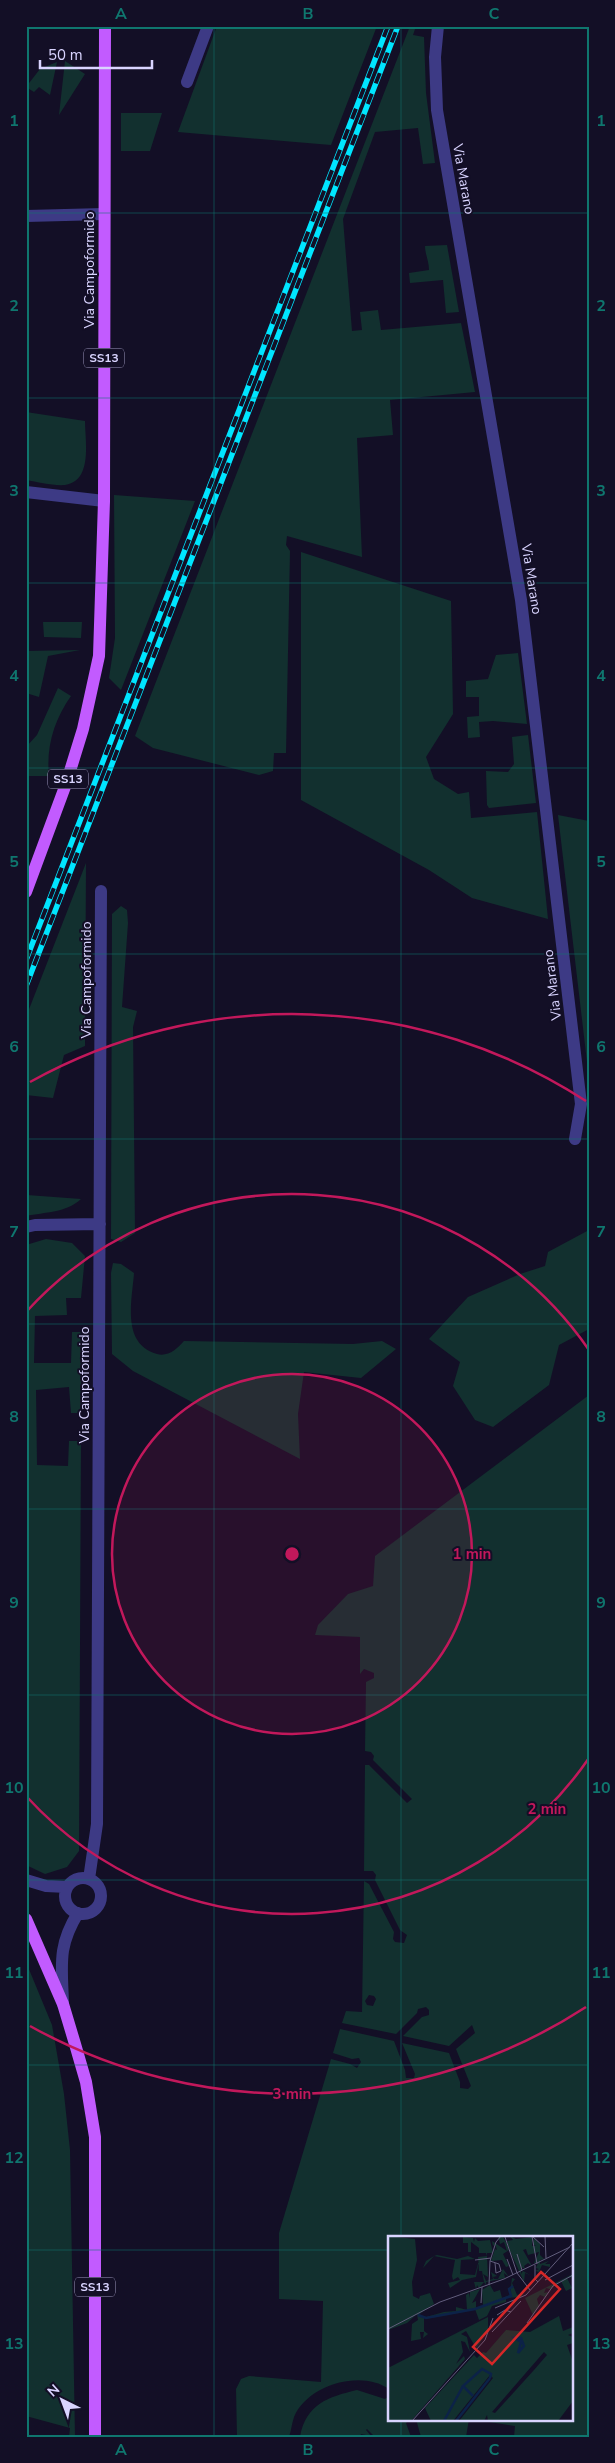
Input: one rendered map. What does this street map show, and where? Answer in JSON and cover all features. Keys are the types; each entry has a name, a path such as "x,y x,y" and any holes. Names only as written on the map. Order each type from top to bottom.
{"main road":[{"name":"Via Campoformido","path":"98,663 104,501 104,26"},
{"name":"SS13","path":"26,892 83,730 98,663"},
{"name":"SS13","path":"26,1918 63,2004 86,2082 95,2137 95,2437"}],"street":[{"path":"187,82 208,26"},
{"name":"Via Marano","path":"438,26 435,57 437,110 523,610 581,1104 575,1139"},
{"path":"26,216 104,214"},
{"path":"26,492 104,501"},
{"name":"Via Campoformido","path":"89,1879 97,1824 101,891"},
{"path":"26,1227 35,1225 100,1224"},
{"path":"89,1879 99,1888 100,1901 91,1912 78,1913 72,1910 66,1900 67,1887 74,1880 89,1879"},
{"path":"26,1880 46,1886 67,1887"},
{"path":"63,2004 63,1944 68,1928 78,1913"}],"green space":[{"path":"217,26 377,26 331,145 178,132"},
{"path":"410,26 416,26 413,35 424,37 426,93 435,163 423,164 418,128 375,132 343,219 352,331 362,330 360,312 378,310 381,330 461,323 475,392 390,400 393,435 357,438 362,557 287,536 286,545 290,551 286,753 274,753 273,771 259,775 153,748 135,736"},
{"path":"65,61 85,74 59,115"},
{"path":"57,62 50,95 39,87 34,92 26,87 40,69"},
{"path":"121,113 162,113 150,151 121,151"},
{"path":"447,245 459,312 446,313 443,280 410,283 409,273 429,270 425,246"},
{"path":"26,412 85,421 86,459 80,476 74,482 60,485 26,480"},
{"path":"114,495 195,501 121,690 109,678 115,638"},
{"path":"301,552 451,601 453,714 426,757 434,779 458,794 469,792 471,818 537,812 548,919 472,898 429,870 301,800"},
{"path":"43,622 82,622 81,638 44,637"},
{"path":"80,650 48,656 39,697 26,693 26,651"},
{"path":"518,653 527,724 493,721 479,722 480,737 468,738 467,717 479,716 479,697 466,697 466,681 488,679 496,655"},
{"path":"58,688 71,696 52,734 48,765 49,776 26,776 26,747 37,735"},
{"path":"528,735 536,803 489,808 487,805 486,771 508,772 514,764 512,737"},
{"path":"558,815 589,821 589,1079"},
{"path":"86,863 85,1046 64,1055 53,1098 26,1095 26,1017"},
{"path":"121,906 127,910 128,923 122,1007 137,1011 133,1027 135,1233 121,1242 111,1239 112,914"},
{"path":"26,1194 81,1199 69,1207 48,1213 26,1216"},
{"path":"589,1230 589,1329 559,1345 549,1385 493,1427 475,1420 453,1386 460,1362 429,1339 468,1297 520,1274 545,1266 548,1252"},
{"path":"46,1239 72,1243 85,1256 81,1298 66,1298 67,1315 35,1316 34,1363 71,1363 72,1332 81,1332 81,1413 71,1413 69,1387 36,1390 37,1465 68,1466 69,1441 81,1441 79,1851 67,1867 45,1874 26,1865 26,1245"},
{"path":"113,1263 121,1264 134,1273 131,1308 133,1331 138,1341 146,1349 157,1354 169,1353 184,1341 353,1344 382,1341 396,1349 361,1378 304,1372 298,1414 300,1459 133,1371 112,1354 111,1273"},
{"path":"589,1395 589,2437 514,2437 515,2426 476,2420 572,2420 572,2236 388,2236 388,2388 377,2383 364,2380 336,2384 310,2396 301,2406 294,2417 289,2437 237,2437 236,2389 241,2379 249,2376 321,2382 323,2301 279,2299 279,2233 331,2059 357,2068 361,2062 359,2058 352,2059 333,2053 340,2029 394,2041 405,2070 406,2078 414,2078 415,2074 402,2043 449,2053 460,2082 460,2088 468,2089 471,2086 456,2049 475,2033 472,2025 449,2046 403,2036 422,2017 429,2015 429,2010 426,2007 418,2009 417,2013 396,2034 342,2023 346,2011 362,2012 364,1881 369,1884 394,1932 393,1939 395,1942 404,1943 407,1935 400,1930 375,1880 376,1875 373,1871 364,1871 365,1765 369,1765 407,1803 412,1799 373,1760 374,1756 371,1752 365,1751 366,1682 374,1678 374,1673 364,1669 360,1674 360,1637 315,1635 318,1625 348,1594 373,1586 375,1556","holes":["369,1995 374,1996 376,1999 373,2006 367,2005 365,2001"]},
{"path":"26,1962 52,2025 64,2094 70,2150 75,2437 69,2437 70,2428 26,2416"},
{"path":"357,2390 385,2399 388,2397 388,2420 409,2420 406,2423 411,2437 375,2437 367,2429 371,2436 361,2434 360,2437 300,2437 307,2417 313,2409 328,2399"},
{"path":"416,2420 469,2420 466,2437 421,2437"}],"railway":[{"path":"26,960 388,26"},
{"path":"26,986 398,26"}]}
